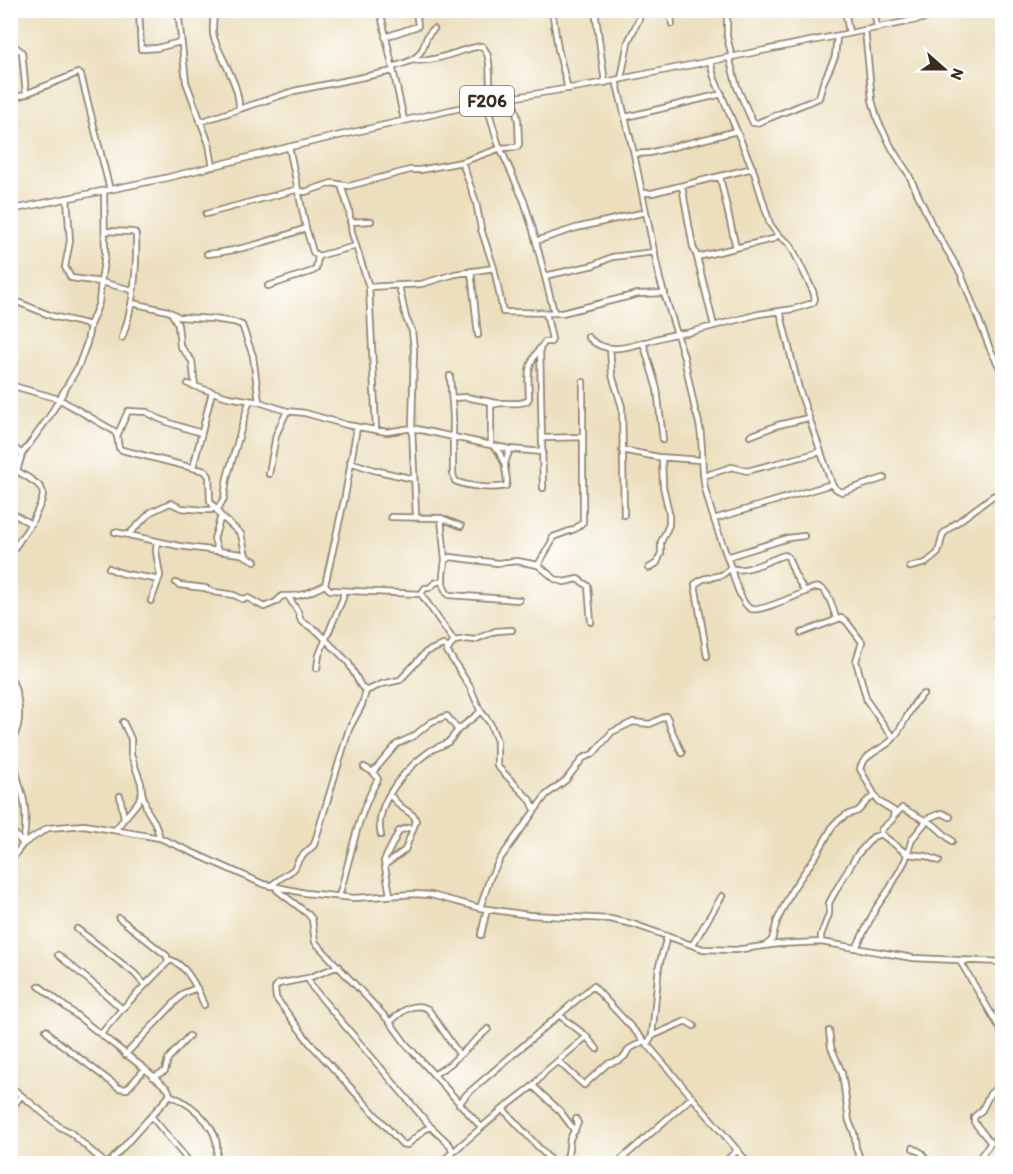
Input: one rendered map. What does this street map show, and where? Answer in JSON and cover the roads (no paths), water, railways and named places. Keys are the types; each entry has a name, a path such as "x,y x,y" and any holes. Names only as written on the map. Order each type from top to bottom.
{"main road":[{"name":"F206","path":"10,210 213,167 489,101 605,83 837,36 931,14 966,10"}],"street":[{"path":"139,10 141,49 157,48 180,42"},
{"path":"178,10 186,82 209,144 213,167"},
{"path":"213,10 215,20 212,30 234,83 239,109"},
{"path":"380,10 404,120"},
{"path":"385,37 418,26 416,10"},
{"path":"552,10 558,49 568,89"},
{"path":"595,10 605,83"},
{"path":"639,10 639,19 628,42 618,80 660,280 677,333 702,435 701,460 714,519 748,608 753,610 821,587 829,599 836,618"},
{"path":"670,10 672,24"},
{"path":"727,10 730,57 740,93 753,123 819,98 835,57 837,36"},
{"path":"845,10 849,33"},
{"path":"874,10 877,27"},
{"path":"413,60 423,48 427,34 434,29"},
{"path":"865,30 871,90 878,121 908,173 931,223 961,274 990,350 1002,372"},
{"path":"200,122 294,91 392,69 413,60 447,57 482,46 486,49 489,101 501,148 524,201 554,312"},
{"path":"10,49 17,48 22,52 26,94"},
{"path":"588,337 598,345 623,348 677,333 687,333 759,314 813,303 815,299 790,244 778,235 770,224 753,168 714,77 710,61"},
{"path":"10,100 78,73 81,75 107,191 105,254 100,297 90,325 87,343 78,367 49,417 22,454 17,471 10,482"},
{"path":"626,117 722,94"},
{"path":"206,214 295,189 305,192 332,183 348,186 410,170 462,162 501,148 517,147 519,144 518,120 512,98"},
{"path":"634,154 649,153 737,131"},
{"path":"289,147 306,228 313,252 318,256"},
{"path":"462,162 476,202 503,312 562,313 638,294 665,293"},
{"path":"643,193 682,186 753,168"},
{"path":"720,177 736,249"},
{"path":"341,185 369,287 376,429"},
{"path":"682,186 693,247 714,326"},
{"path":"67,198 70,241 67,273 71,278 132,290"},
{"path":"536,241 576,228 646,212"},
{"path":"350,222 371,221"},
{"path":"207,254 224,252 306,228"},
{"path":"105,231 135,233 137,264 132,303 122,338"},
{"path":"697,257 773,239 778,235"},
{"path":"318,256 356,246"},
{"path":"545,276 594,265 612,257 655,252"},
{"path":"268,286 313,271 316,269 318,256"},
{"path":"369,287 421,284 471,271 494,268"},
{"path":"471,271 477,335"},
{"path":"399,286 406,318 412,331 414,348 412,428 416,516"},
{"path":"10,299 52,316 90,325"},
{"path":"132,303 168,311 179,316 213,319 242,325 253,356 259,402"},
{"path":"168,311 176,320 180,346 192,361 195,386"},
{"path":"780,311 799,389 832,484 842,492 884,478"},
{"path":"452,398 466,397 496,403 527,402 530,362 545,342 551,342 552,339 546,313"},
{"path":"643,342 657,389 663,440"},
{"path":"540,348 543,488"},
{"path":"610,348 614,385 622,407 624,515"},
{"path":"450,376 455,482 495,488 504,487 508,481 505,465 499,452 491,444 491,406 496,403"},
{"path":"537,565 553,537 575,529 583,522 583,382"},
{"path":"188,384 249,402 259,402 287,411 305,412 357,427 387,432 412,428 509,449 543,452"},
{"path":"10,385 59,399 114,431 122,450 205,471 209,476 210,501 241,534 246,556"},
{"path":"193,468 212,392"},
{"path":"218,551 214,539 217,511 224,498 226,478 249,402"},
{"path":"117,436 128,411 147,412 152,417 201,433"},
{"path":"269,474 276,435 287,411"},
{"path":"750,436 778,425 808,418"},
{"path":"176,583 248,598 264,608 282,596 296,597 308,594 325,585 345,496 357,427"},
{"path":"543,438 582,437"},
{"path":"10,444 22,454"},
{"path":"505,465 509,449"},
{"path":"622,450 662,458 701,460"},
{"path":"703,474 732,468 747,471 820,452"},
{"path":"649,568 657,563 661,553 661,542 669,525 669,513 663,486 662,458"},
{"path":"350,462 375,471 414,479"},
{"path":"10,556 31,524 43,499 43,490 39,483 17,471"},
{"path":"714,519 832,484"},
{"path":"910,567 926,563 938,553 944,534 951,527 1002,492"},
{"path":"129,534 151,512 171,503 181,508 217,511"},
{"path":"10,512 31,524"},
{"path":"391,517 441,518 461,526"},
{"path":"441,518 445,591 449,595 519,600"},
{"path":"116,532 246,556 255,561"},
{"path":"727,557 788,537 804,536"},
{"path":"151,601 160,576 156,551 157,541"},
{"path":"707,656 695,584 703,579 717,577 731,568 752,566 785,555 805,592"},
{"path":"445,560 450,557 498,563 517,561 537,565 555,579 564,582 578,579 588,586 591,622"},
{"path":"109,568 125,575 146,576 158,580"},
{"path":"421,594 425,588 443,580"},
{"path":"325,585 330,590 421,594"},
{"path":"317,668 319,655 344,591"},
{"path":"421,594 454,641"},
{"path":"288,596 301,621 317,631 348,663 366,691"},
{"path":"997,617 1002,613"},
{"path":"801,633 827,624 836,618 846,621 862,642 856,661 868,705 894,737"},
{"path":"512,630 495,631 474,640 454,641 448,648 449,656 490,723 497,741 497,766 531,801 535,810"},
{"path":"366,691 382,684 400,681 431,649 440,645 448,648"},
{"path":"10,676 15,684 17,695 18,727 12,742 27,830 23,844"},
{"path":"270,886 294,869 299,859 314,845 349,729 362,705 366,691"},
{"path":"895,815 894,811 883,805 875,796 860,772 860,766 894,737 914,703 923,694"},
{"path":"381,835 379,827 381,814 390,795 411,766 431,750 449,741 458,730 481,711"},
{"path":"373,772 398,744 414,736 431,722 447,717 458,730"},
{"path":"480,908 494,869 546,795 566,780 583,758 592,754 612,732 624,724 633,722 650,724 666,717 682,753"},
{"path":"123,722 131,739 131,755 147,810 160,838"},
{"path":"339,896 356,832 378,779 373,772 364,767"},
{"path":"115,830 138,802 142,792"},
{"path":"385,865 405,850 416,820 390,795"},
{"path":"120,796 124,818"},
{"path":"766,945 772,940 777,921 795,885 803,876 834,824 846,814 858,811 875,796"},
{"path":"881,834 881,830 902,808 940,829 952,841"},
{"path":"856,948 876,908 890,888 912,839 926,821 940,813 950,817"},
{"path":"10,861 23,844 48,828 84,825 160,838 276,889 308,914 312,919 315,942 390,1022 406,1044 481,1128"},
{"path":"10,828 23,844"},
{"path":"390,895 384,861 399,831 413,828"},
{"path":"881,834 907,854 926,856 939,861"},
{"path":"821,942 821,935 829,914 829,903 840,883 857,855 873,837 881,834"},
{"path":"276,889 354,898 431,895 480,908 530,915 610,919 633,924 702,949 727,950 821,942 913,958 1002,962"},
{"path":"693,944 722,896"},
{"path":"481,935 487,909"},
{"path":"119,918 167,956 168,962"},
{"path":"77,929 134,973 145,985"},
{"path":"652,1036 659,966 667,936"},
{"path":"58,956 122,1009"},
{"path":"101,1034 122,1009 171,960 175,961 197,988 204,1005"},
{"path":"960,961 999,1027 1002,1041"},
{"path":"339,966 308,978 278,984 274,992 276,998 309,1042 402,1144 407,1145 431,1126"},
{"path":"308,978 308,982 391,1078 394,1085 450,1145 453,1153"},
{"path":"39,986 145,1069 168,1089 170,1095 194,1110 213,1132 219,1151 214,1164"},
{"path":"459,1104 473,1089 592,986 602,993 749,1164"},
{"path":"125,1055 184,993 197,988"},
{"path":"390,1022 410,1007 420,1005 428,1009 459,1054"},
{"path":"999,1027 1002,1014"},
{"path":"560,1015 588,1038 597,1049"},
{"path":"559,1062 584,1085 607,1064 620,1060 629,1049 646,1043 652,1036 686,1021 694,1026"},
{"path":"435,1074 450,1064 488,1029"},
{"path":"46,1030 53,1038 119,1089 127,1089 145,1069"},
{"path":"829,1030 831,1047 842,1073 849,1121 862,1164"},
{"path":"153,1077 165,1071 168,1059 189,1036"},
{"path":"439,1164 533,1086 546,1071 588,1038"},
{"path":"974,1164 991,1143 974,1122 974,1117 990,1094 1002,1083"},
{"path":"10,1086 107,1164 170,1095"},
{"path":"533,1086 560,1112 575,1131"},
{"path":"10,1110 21,1096"},
{"path":"616,1164 692,1097"},
{"path":"504,1109 554,1164"},
{"path":"151,1116 191,1164"},
{"path":"562,1164 568,1155 570,1139 578,1123 576,1119"},
{"path":"913,1148 922,1153 928,1164"},
{"path":"722,1164 738,1150"}]}
